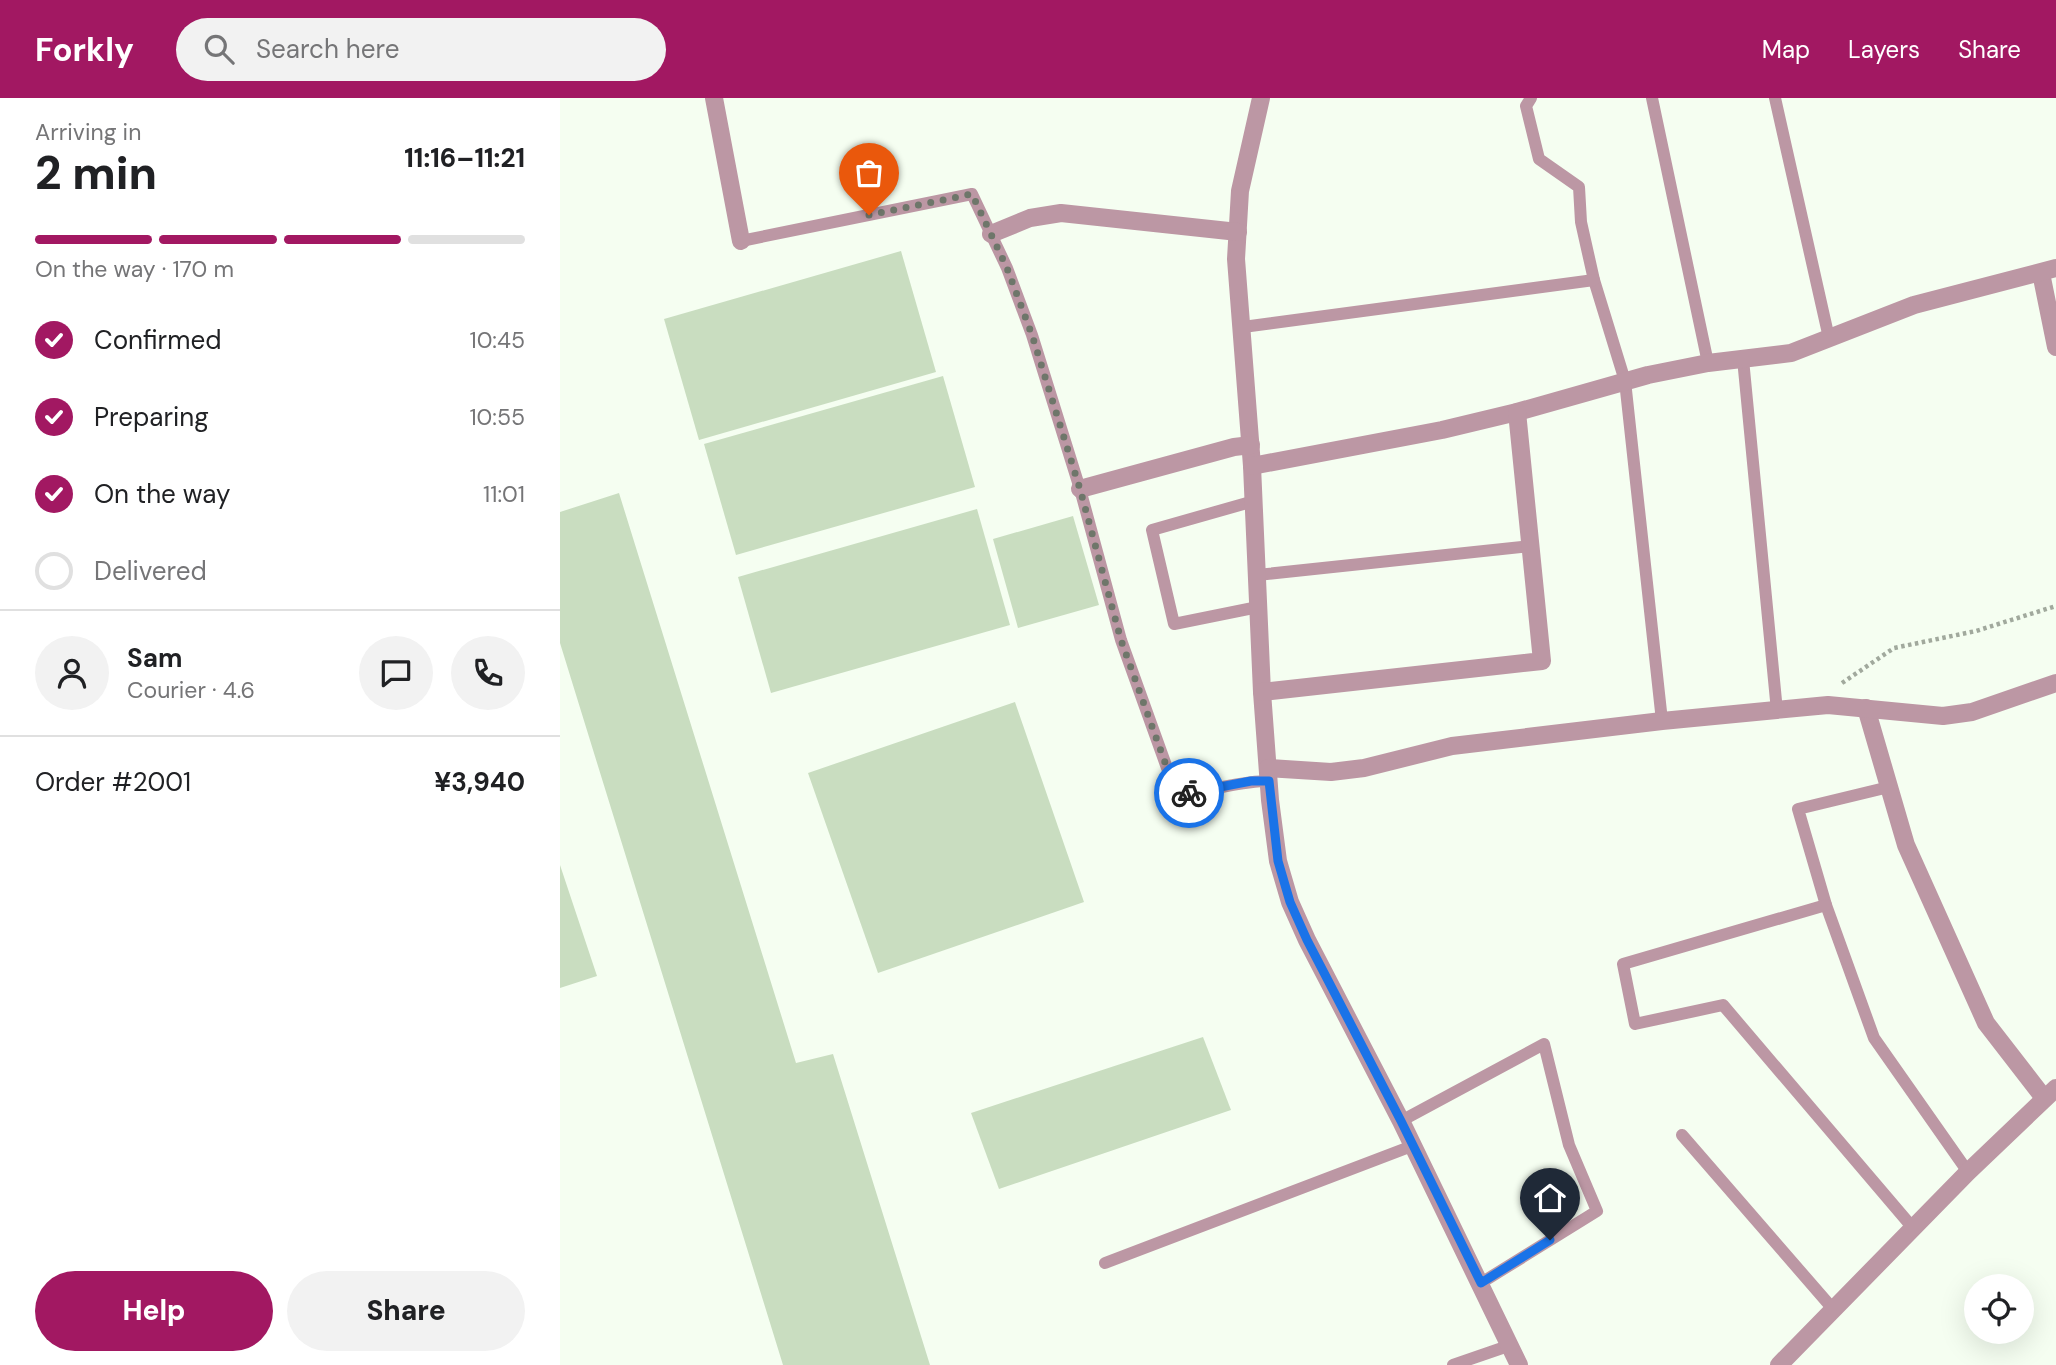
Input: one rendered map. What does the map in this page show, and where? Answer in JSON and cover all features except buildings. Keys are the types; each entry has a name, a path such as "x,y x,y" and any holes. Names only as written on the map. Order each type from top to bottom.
{"street":[{"path":"714,98 741,241"},
{"path":"1261,98 1240,191 1236,260 1251,445 1262,692 1278,861 1290,902 1307,940 1401,1121 1519,1365"},
{"path":"991,234 1030,218 1061,213 1238,232"},
{"path":"1252,466 1442,430 1625,381 1708,363 1791,354 1914,305 2049,271 2056,347"},
{"path":"1262,692 1542,661 1517,412"},
{"path":"1080,489 1234,447 1251,445"},
{"path":"1268,775 1364,768 1452,746 1828,705 1943,716 1972,712 2056,683"},
{"path":"1779,1365 1968,1172 2050,1093 1986,1023 1906,845 1866,708"}],"lane":[{"path":"1531,98 1526,106 1539,159 1578,187 1581,222 1594,280 1625,381 1662,721"},
{"path":"1651,98 1708,363"},
{"path":"1775,98 1829,338"},
{"path":"741,241 972,194 1007,268 1032,335 1080,489 1121,640 1176,793 1251,781 1268,775"},
{"path":"1242,327 1594,280"},
{"path":"1743,359 1777,711"},
{"path":"1254,501 1152,530 1174,624 1258,607"},
{"path":"1257,575 1531,545"},
{"path":"1889,787 1798,809 1826,905 1874,1038 1968,1172"},
{"path":"1826,905 1623,964 1635,1024 1723,1005 1913,1228"},
{"path":"1401,1121 1544,1044 1569,1145 1597,1211 1481,1283"},
{"path":"1682,1135 1833,1309"},
{"path":"1105,1263 1412,1146"},
{"path":"1453,1365 1511,1345"}],"path":[{"path":"1835,688 1894,649 1976,631 2056,606"}],"way so far":[{"path":"869,215 972,194 1007,268 1032,335 1080,489 1121,640 1176,793 1189,793"}],"route":[{"path":"1189,793 1251,781 1269,781 1278,861 1290,902 1481,1283 1550,1240"}]}
